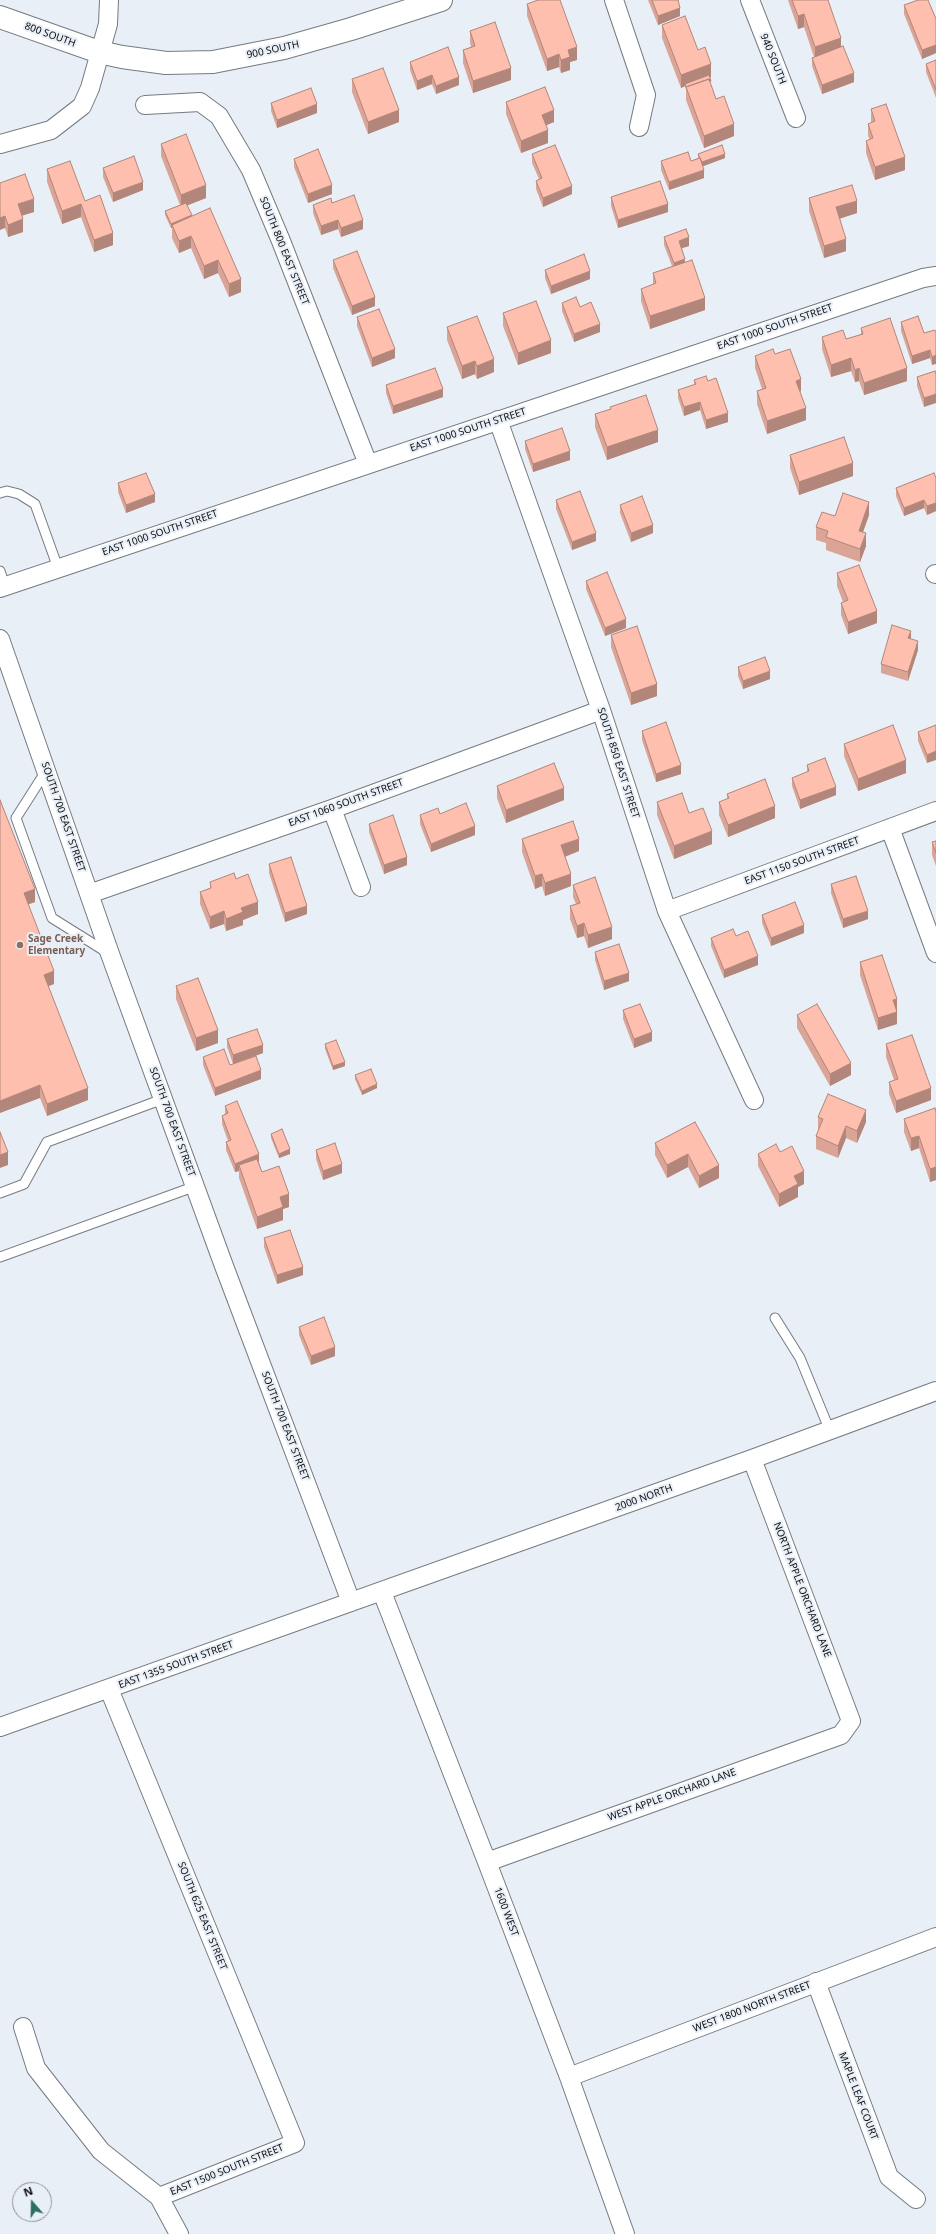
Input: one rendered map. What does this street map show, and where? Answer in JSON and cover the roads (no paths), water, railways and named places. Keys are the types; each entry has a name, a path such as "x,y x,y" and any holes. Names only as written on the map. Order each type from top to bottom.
{"street":[{"path":"0,144 51,130 82,106 90,88 108,24 109,0"},
{"name":"900 SOUTH","path":"99,52 166,63 212,62 284,48 351,30 441,0"},
{"path":"614,0 646,95 639,127"},
{"name":"940 SOUTH","path":"750,0 796,118"},
{"name":"800 SOUTH","path":"0,18 99,52"},
{"name":"SOUTH 800 EAST STREET","path":"145,105 200,102 219,116 252,170 282,241 368,464"},
{"name":"EAST 1000 SOUTH STREET","path":"2,581 58,568 923,278 936,276"},
{"name":"SOUTH 850 EAST STREET","path":"498,420 601,710 667,911 754,1100"},
{"name":"SOUTH 700 EAST STREET","path":"0,639 110,954 351,1602"},
{"name":"EAST 1060 SOUTH STREET","path":"89,894 332,809 601,710"},
{"path":"332,809 361,887"},
{"name":"EAST 1150 SOUTH STREET","path":"667,911 936,811"},
{"path":"890,828 936,952"},
{"name":"2000 NORTH","path":"351,1602 830,1431 936,1391"},
{"name":"NORTH APPLE ORCHARD LANE","path":"752,1459 851,1721"},
{"name":"1600 WEST","path":"382,1592 569,2077 625,2234"},
{"name":"EAST 1355 SOUTH STREET","path":"0,1727 351,1602"},
{"name":"SOUTH 625 EAST STREET","path":"110,1689 295,2143"},
{"name":"WEST APPLE ORCHARD LANE","path":"487,1862 841,1735 851,1721"},
{"name":"WEST 1800 NORTH STREET","path":"569,2077 936,1937"},
{"name":"MAPLE LEAF COURT","path":"816,1982 889,2177 916,2199"},
{"path":"22,2027 36,2068 101,2151 159,2197 179,2234"},
{"name":"EAST 1500 SOUTH STREET","path":"159,2197 295,2143"}],"lane":[{"path":"0,493 8,491 18,494 35,504 58,568"},
{"path":"46,771 16,818 52,918 110,954"},
{"path":"0,1193 24,1184 47,1142 163,1099"},
{"path":"0,1257 196,1186"},
{"path":"775,1318 800,1358 830,1431"}],"place":[{"name":"Sage Creek Elementary","path":"20,945"}]}
